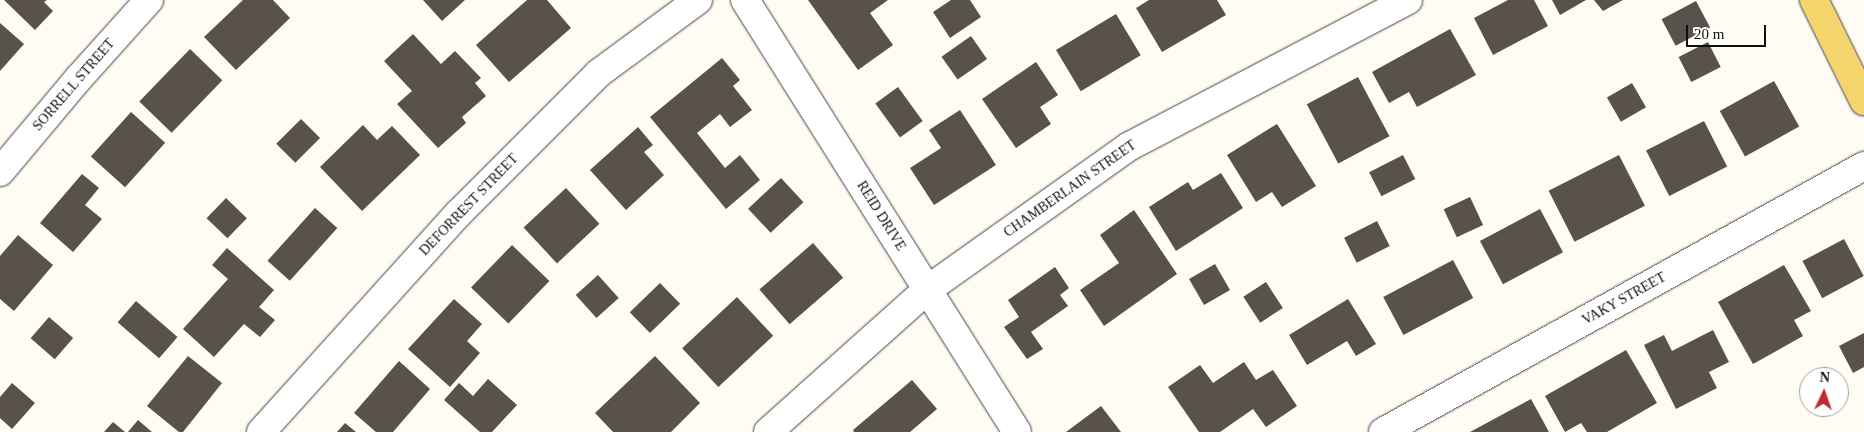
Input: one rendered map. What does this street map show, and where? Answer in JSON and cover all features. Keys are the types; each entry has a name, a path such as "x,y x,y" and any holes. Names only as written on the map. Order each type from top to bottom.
{"main road":[{"path":"1814,0 1864,101"}],"street":[{"name":"SORRELL STREET","path":"0,172 79,78 149,0"},
{"name":"DEFORREST STREET","path":"261,432 458,214 592,80 698,0"},
{"name":"REID DRIVE","path":"745,0 1017,432"},
{"name":"CHAMBERLAIN STREET","path":"768,432 927,290 1130,146 1408,0"},
{"name":"VAKY STREET","path":"1384,432 1864,166"}],"building":[{"path":"4,0 47,0 44,2 53,11 35,30"},
{"path":"243,0 273,0 290,18 236,70 204,37"},
{"path":"423,0 465,0 442,21"},
{"path":"527,0 547,0 571,28 509,82 476,45"},
{"path":"808,0 888,0 870,13 893,45 858,70"},
{"path":"951,0 970,0 981,17 950,38 933,12"},
{"path":"1149,0 1217,0 1226,15 1162,52 1136,8"},
{"path":"1508,0 1534,0 1548,26 1493,55 1474,18"},
{"path":"1552,0 1586,0 1560,15"},
{"path":"1594,0 1623,0 1603,11"},
{"path":"1696,1 1710,27 1676,46 1662,19"},
{"path":"1116,14 1141,55 1081,91 1056,50"},
{"path":"0,23 24,44 0,71"},
{"path":"1450,29 1476,75 1417,107 1409,92 1389,103 1372,72"},
{"path":"413,34 441,64 455,51 481,78 475,83 486,96 462,117 466,123 438,148 397,104 412,91 384,61"},
{"path":"971,36 987,59 958,80 942,57"},
{"path":"1708,42 1721,67 1691,82 1679,57"},
{"path":"190,49 222,80 172,133 139,102"},
{"path":"722,58 740,80 733,86 752,110 730,127 720,114 697,133 725,168 740,155 760,180 726,209 650,117"},
{"path":"1036,62 1058,95 1040,107 1051,124 1016,148 982,99"},
{"path":"1358,77 1389,136 1338,163 1307,104"},
{"path":"1774,81 1799,126 1745,157 1720,111"},
{"path":"1632,83 1646,107 1621,122 1607,98"},
{"path":"898,87 923,121 900,137 875,103"},
{"path":"960,110 996,165 934,205 910,168 941,148 929,130"},
{"path":"131,112 165,143 125,187 91,157"},
{"path":"301,119 320,138 295,163 276,144"},
{"path":"1704,121 1727,166 1669,196 1646,151"},
{"path":"1277,124 1316,186 1282,207 1272,192 1256,202 1227,155"},
{"path":"363,125 377,140 392,126 420,155 362,211 320,167"},
{"path":"638,127 653,145 644,152 664,175 626,210 590,170"},
{"path":"1403,155 1415,179 1381,196 1369,172"},
{"path":"1619,155 1645,206 1574,242 1549,191"},
{"path":"1221,173 1243,208 1176,251 1149,207 1188,182 1193,190"},
{"path":"82,174 99,188 85,205 102,219 73,252 40,223"},
{"path":"781,178 804,202 771,233 748,209"},
{"path":"566,188 599,224 557,263 524,228"},
{"path":"1470,197 1483,225 1457,237 1444,209"},
{"path":"226,198 247,218 227,238 207,218"},
{"path":"315,208 337,228 290,281 267,261"},
{"path":"1540,209 1563,252 1503,284 1480,241"},
{"path":"1134,210 1177,274 1104,326 1080,290 1119,263 1100,235"},
{"path":"1377,221 1390,246 1357,263 1344,238"},
{"path":"18,235 53,265 14,311 0,299 0,256"},
{"path":"1844,239 1864,276 1822,298 1803,261"},
{"path":"813,243 843,278 790,324 759,290"},
{"path":"512,245 549,281 508,324 471,287"},
{"path":"227,248 274,290 259,307 275,320 260,337 244,324 214,357 183,329 228,279 212,265"},
{"path":"1453,260 1473,298 1403,335 1383,297"},
{"path":"1215,264 1230,290 1204,305 1189,279"},
{"path":"1784,265 1811,311 1794,320 1803,336 1753,364 1718,302"},
{"path":"1055,267 1069,288 1060,295 1068,306 1031,332 1043,349 1027,359 1004,327 1019,317 1008,300"},
{"path":"598,275 619,298 596,318 576,295"},
{"path":"1266,282 1283,308 1260,323 1243,297"},
{"path":"660,283 680,304 650,333 630,312"},
{"path":"737,297 773,336 718,387 682,348"},
{"path":"454,299 482,324 467,341 480,353 450,387 408,349"},
{"path":"1348,299 1376,344 1356,356 1347,341 1307,365 1289,335"},
{"path":"136,301 178,337 159,358 118,322"},
{"path":"49,317 73,338 55,359 31,338"},
{"path":"1713,330 1729,362 1709,372 1717,388 1676,409 1644,345 1664,335 1672,351"},
{"path":"1864,333 1864,367 1853,373 1839,346"},
{"path":"1626,350 1657,403 1607,432 1587,432 1581,423 1565,432 1545,396"},
{"path":"188,356 222,383 183,432 179,432 147,406"},
{"path":"655,356 700,403 671,432 613,432 595,413"},
{"path":"399,361 430,389 393,432 376,432 354,413"},
{"path":"1244,362 1256,380 1273,370 1297,406 1266,427 1253,409 1220,432 1199,432 1168,387 1200,365 1213,383"},
{"path":"488,379 517,405 492,432 480,432 444,400 459,383 473,396"},
{"path":"912,380 937,409 910,432 854,432 853,430"},
{"path":"12,383 35,403 12,429 0,418 0,397"},
{"path":"1531,399 1549,432 1470,432"},
{"path":"1101,406 1121,432 1066,432"},
{"path":"138,420 152,432 128,432"},
{"path":"113,422 125,432 104,432"},
{"path":"345,423 356,432 337,432"}]}
